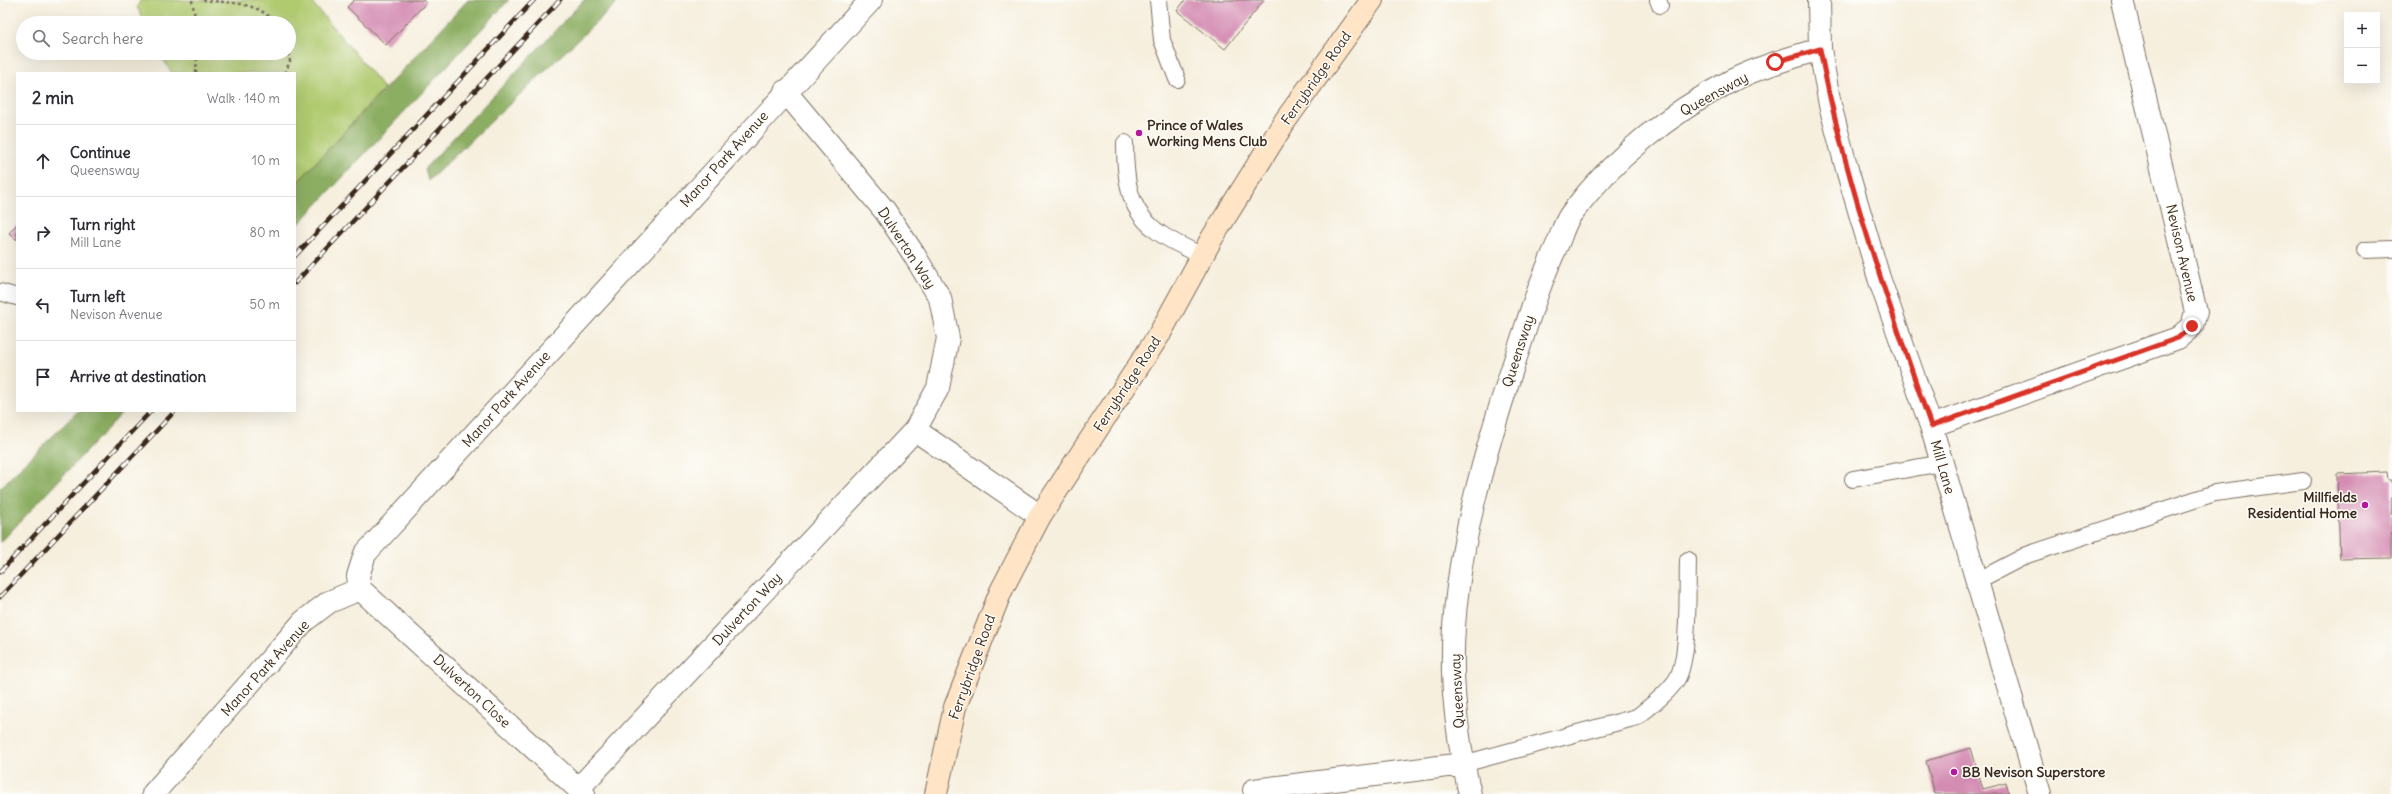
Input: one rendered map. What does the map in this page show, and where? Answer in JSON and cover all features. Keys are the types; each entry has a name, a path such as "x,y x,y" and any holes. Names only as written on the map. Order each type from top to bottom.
{"street":[{"name":"Manor Park Avenue","path":"153,794 304,621 329,602 360,589 358,576 365,554 785,92 871,0"},
{"name":"Ferrybridge Road","path":"936,794 955,707 1001,590 1040,516 1159,335 1202,256 1285,121 1372,0"},
{"name":"Mill Lane","path":"1819,0 1820,49 1830,105 1848,173 1879,278 1931,426 2040,794"},
{"name":"Nevison Avenue","path":"1931,426 2178,338 2192,326 2196,312 2122,0"},
{"name":"Queensway","path":"1470,794 1463,764 1453,673 1458,593 1473,508 1508,379 1543,275 1570,216 1611,166 1676,115 1731,81 1775,62 1820,49"},
{"name":"Dulverton Way","path":"581,792 915,430 938,388 948,338 940,298 913,253 885,211 785,92"},
{"path":"915,430 1040,516"},
{"name":"Dulverton Close","path":"360,589 581,792"},
{"path":"1254,790 1463,764"}],"lane":[{"path":"1158,0 1162,40 1177,79"},
{"path":"1125,143 1125,174 1133,204 1153,228 1202,256"},
{"path":"2365,250 2392,249"},
{"path":"0,292 16,297"},
{"path":"1854,480 1942,463"},
{"path":"1977,581 2027,555 2215,493 2303,481"},
{"path":"1463,764 1637,717 1656,701 1676,678 1684,660 1688,560"}],"path":[{"path":"192,0 195,16"},
{"path":"203,0 243,4 266,12 269,16"},
{"path":"196,72 197,60"},
{"path":"286,72 290,60"}],"green space":[{"path":"141,0 310,0 384,88 296,184 296,72 171,72 164,60 296,60 296,16 142,16 137,7"},
{"path":"468,0 509,0 296,227 296,184"},
{"path":"584,0 620,0 428,181 425,168"},
{"path":"77,412 123,412 0,543 0,488"}],"building":[{"path":"354,0 423,0 426,3 386,45 347,7"},
{"path":"1185,0 1264,0 1225,49 1177,11"},
{"path":"16,225 16,239 9,233"},
{"name":"Millfields Residential Home","path":"2387,472 2388,480 2392,480 2391,558 2340,559 2337,474"},
{"name":"BB Nevison Superstore","path":"1971,748 1983,789 2006,783 2009,794 1935,794 1926,761"}],"railway":[{"path":"296,255 534,0"},
{"path":"296,282 560,0"},
{"path":"0,572 150,412"},
{"path":"0,597 174,412"}],"place":[{"name":"Prince of Wales Working Mens Club","path":"1139,133"},
{"name":"Millfields Residential Home","path":"2365,505"},
{"name":"BB Nevison Superstore","path":"1954,772"}],"route":[{"path":"1775,62 1820,49 1830,105 1848,173 1879,278 1931,426 2178,338 2192,326"}]}
